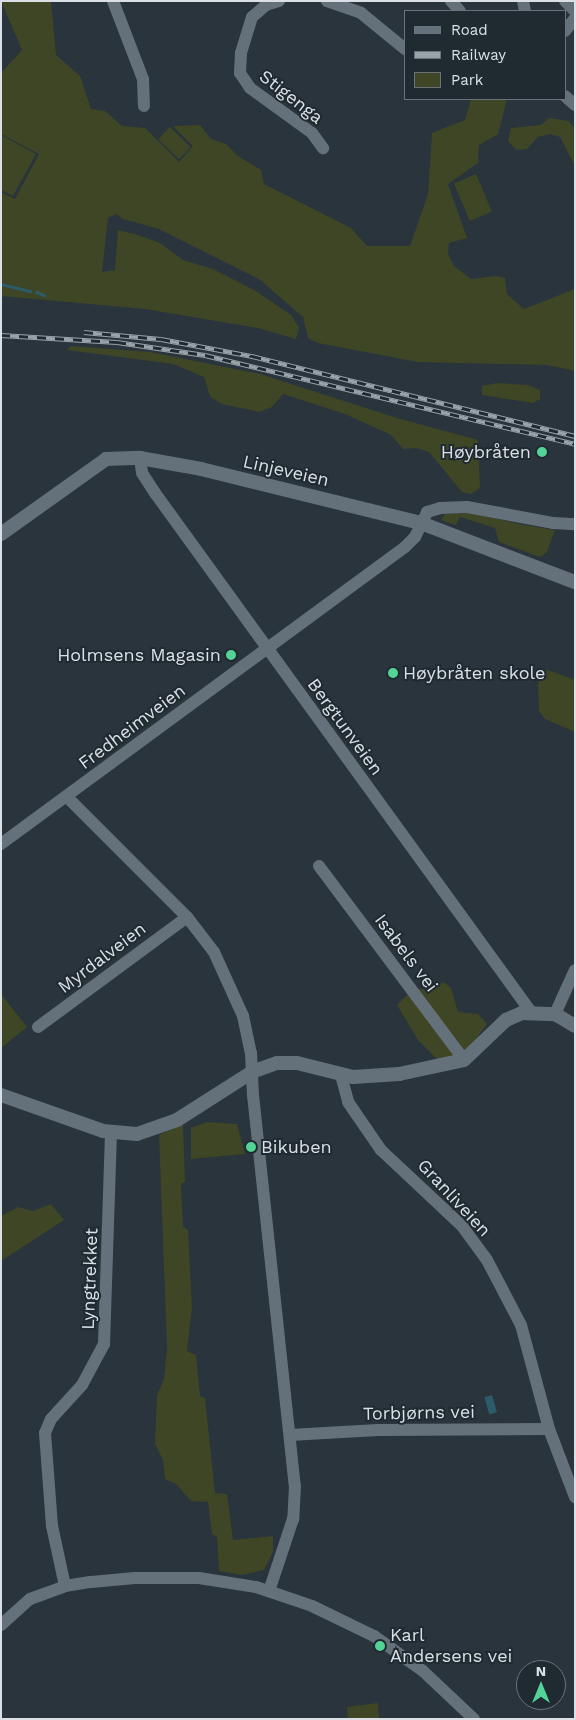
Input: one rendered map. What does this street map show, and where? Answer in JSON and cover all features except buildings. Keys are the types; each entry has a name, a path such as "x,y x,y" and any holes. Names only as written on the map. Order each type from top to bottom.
{"street":[{"path":"113,1 142,78 144,106"},
{"name":"Stigenga","path":"279,1 266,5 252,17 241,53 240,72 250,88 312,133 323,148"},
{"path":"327,1 361,13 404,48"},
{"path":"565,1 575,11"},
{"path":"566,30 575,18"},
{"name":"Linjeveien","path":"1,534 106,459 140,458 201,469 421,523 575,582"},
{"name":"Bergtunveien","path":"140,458 142,473 151,488 531,1012"},
{"name":"Fredheimveien","path":"1,844 405,547 421,523 424,515 432,510 467,506 553,523 575,524"},
{"path":"67,797 187,917 214,952 243,1016 252,1072 290,1435 294,1508 284,1552 269,1591"},
{"name":"Isabels vei","path":"319,866 464,1060"},
{"name":"Myrdalveien","path":"38,1027 187,917"},
{"path":"555,1014 575,970"},
{"path":"1,1095 111,1133 137,1134 168,1124 252,1072 286,1062 341,1075 399,1074 464,1060 506,1020 531,1012 555,1014 575,1026"},
{"name":"Granliveien","path":"341,1075 348,1102 381,1150 462,1226 487,1260 521,1325 549,1429 575,1497"},
{"name":"Lyngtrekket","path":"65,1586 52,1526 45,1433 51,1419 82,1385 104,1344 111,1133"},
{"name":"Torbjørns vei","path":"290,1435 378,1430 549,1429"},
{"path":"1,1625 30,1599 65,1586 135,1578 199,1578 269,1591 325,1611 381,1640 423,1671 474,1719"}],"green space":[{"path":"1,1 51,1 56,55 80,76 91,109 105,111 122,126 145,128 179,162 193,146 173,126 200,125 211,139 226,144 238,156 261,170 264,184 351,228 367,246 410,246 428,194 432,133 465,120 471,100 507,100 498,134 479,145 478,163 448,184 467,238 449,243 448,254 454,266 471,279 495,276 505,278 507,294 524,309 575,289 575,371 547,365 418,362 318,343 308,338 303,317 259,279 159,229 123,219 116,214 108,218 102,272 115,270 118,230 138,235 160,243 183,260 213,269 256,291 291,315 299,328 296,339 258,328 145,309 1,296 1,192 15,199 39,154 1,134 1,73 22,50"},
{"path":"549,118 569,121 575,129 575,166 560,137 550,134 538,137 527,149 516,150 508,141 511,128 541,125"},
{"path":"170,127 191,147 179,159 158,139"},
{"path":"1,135 36,154 13,196 1,190"},
{"path":"476,174 492,212 470,221 454,183"},
{"path":"71,346 150,352 260,374 397,418 478,440 480,488 471,494 462,492 429,452 416,448 403,449 391,435 345,414 283,394 272,407 259,412 222,404 210,397 204,377 173,364 67,350"},
{"path":"497,383 528,385 540,390 540,399 533,403 482,395 482,386"},
{"path":"471,513 555,530 547,552 540,557 499,542 495,528 460,517 456,525 441,520 445,514"},
{"path":"548,670 575,680 575,732 545,719 539,711 538,686 541,673"},
{"path":"444,982 451,988 458,1012 478,1014 487,1024 470,1047 455,1058 439,1061 418,1040 397,1005 414,988 426,990"},
{"path":"1,994 27,1027 1,1048"},
{"path":"207,1122 237,1124 245,1154 191,1159 191,1128"},
{"path":"183,1123 185,1182 181,1184 183,1227 188,1230 192,1307 187,1351 196,1355 200,1396 205,1398 215,1493 227,1494 233,1540 273,1536 273,1552 264,1570 242,1575 219,1571 217,1537 212,1534 208,1502 191,1501 176,1484 165,1479 163,1460 155,1444 157,1395 164,1379 167,1347 159,1135"},
{"path":"51,1204 64,1220 1,1261 1,1216 18,1207 33,1211"},
{"path":"378,1703 379,1719 348,1719 347,1707"}],"water":[{"path":"492,1395 497,1412 489,1415 484,1397"}],"waterway":[{"path":"1,284 30,291"},
{"path":"36,292 44,295"}],"railway":[{"path":"84,332 161,339 252,356 575,436"},
{"path":"1,335 117,342 205,355 575,444"}],"place":[{"name":"Høybråten","path":"542,452"},
{"name":"Holmsens Magasin","path":"231,655"},
{"name":"Høybråten skole","path":"393,673"},
{"name":"Bikuben","path":"251,1147"},
{"name":"Karl Andersens vei","path":"380,1646"}]}
